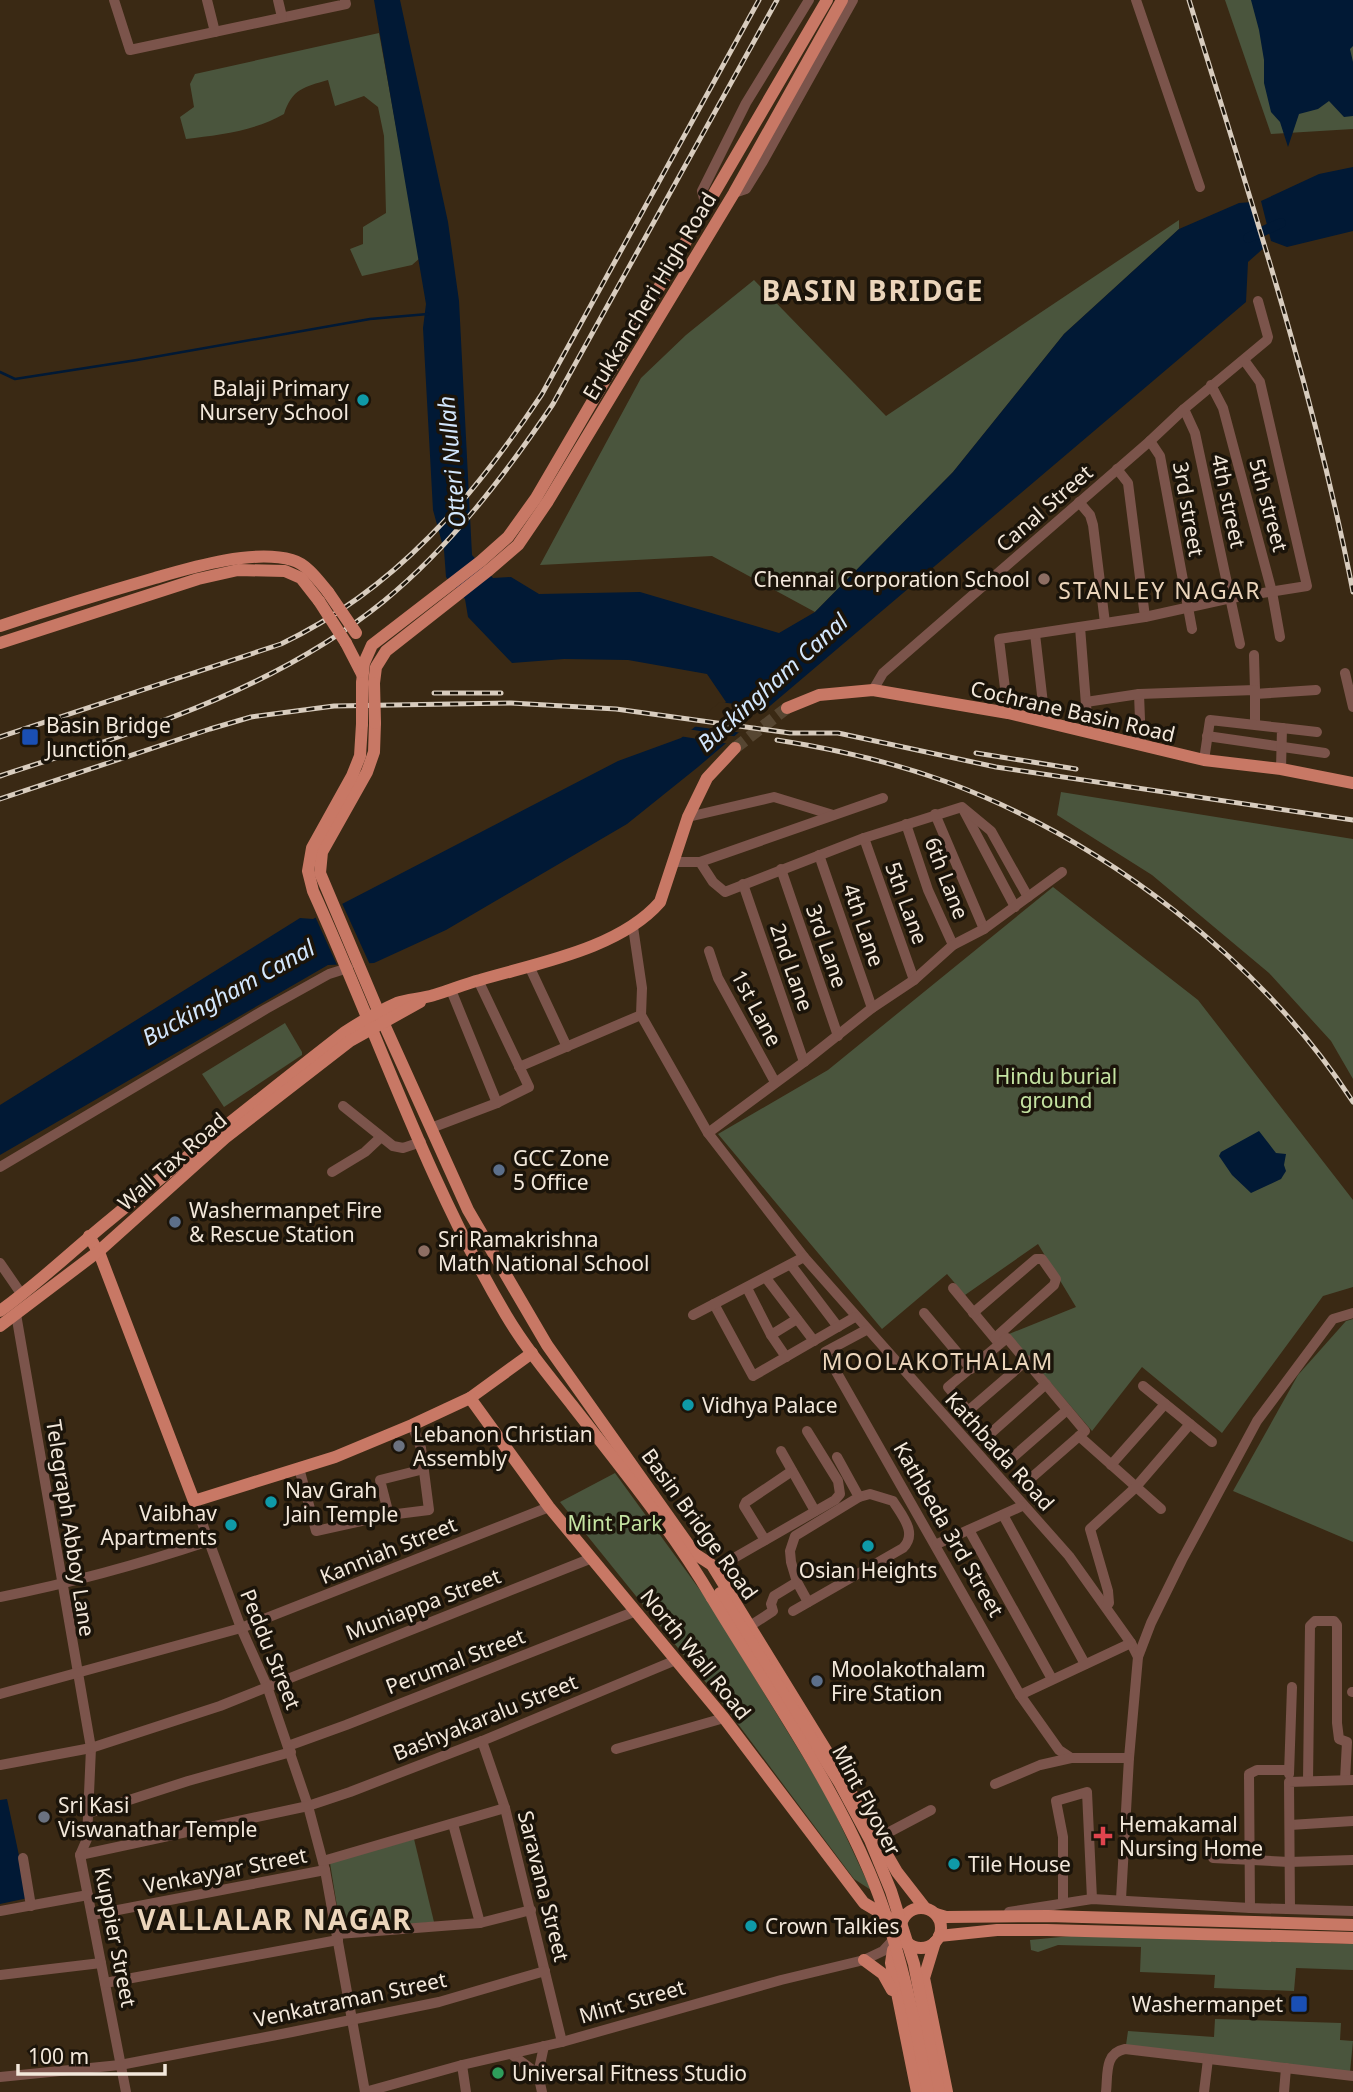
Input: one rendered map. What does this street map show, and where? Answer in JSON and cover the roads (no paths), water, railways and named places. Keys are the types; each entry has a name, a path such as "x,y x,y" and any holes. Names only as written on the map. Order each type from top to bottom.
{"main road":[{"path":"706,206 828,0"},
{"path":"734,193 842,0"},
{"name":"Erukkancheri High Road","path":"485,566 518,545 548,501 734,193"},
{"name":"Erukkancheri High Road","path":"485,566 536,498 706,206"},
{"path":"0,626 93,595 195,567 234,559 294,560 309,570 366,680"},
{"path":"366,680 386,651 485,566"},
{"path":"0,643 198,579 238,570 285,571 300,578 323,596 364,641 372,645"},
{"path":"450,594 372,645 367,655 369,724 374,752 367,772 322,852 319,888 375,1020 399,1002 530,968 633,927 660,902 688,817 707,778 735,748"},
{"name":"Cochrane Basin Road","path":"787,708 819,695 873,690 1008,713 1088,730 1203,760 1281,769 1353,783"},
{"name":"Basin Bridge Road","path":"375,1020 431,1128 464,1200 547,1345 695,1554 712,1565 897,1872 930,1911"},
{"name":"Basin Bridge Road","path":"375,1020 421,1142 450,1208 506,1316 650,1506 703,1583"},
{"name":"Wall Tax Road","path":"0,1311 221,1129 345,1032 375,1020"},
{"name":"Wall Tax Road","path":"0,1326 99,1251 225,1138 375,1020"},
{"path":"450,1208 464,1200"},
{"name":"Peddu Street","path":"89,1236 99,1251 194,1501"},
{"path":"194,1501 335,1457 412,1425 470,1398 532,1353"},
{"name":"North Wall Road","path":"470,1398 549,1507 724,1718 864,1903 902,1931"},
{"name":"Mint Flyover","path":"695,1554 716,1596 825,1784 869,1870 902,1970 928,2092"},
{"name":"Mint Flyover","path":"703,1583 716,1596 839,1782 870,1840 891,1891 914,1964 939,2092"},
{"path":"864,1903 873,1900 892,1885 897,1872"},
{"path":"917,2092 891,1963 893,1950 902,1931 903,1917 912,1909 930,1911 946,1917 984,1916 1353,1938"},
{"path":"898,2001 924,1978 940,1924 930,1911"},
{"path":"917,1948 930,1946 937,1939 997,1930 1353,1925"},
{"path":"902,1931 917,1948 947,2092"},
{"path":"864,1960 883,1974 898,2001"}],"street":[{"path":"114,0 130,50 346,2"},
{"path":"207,0 215,32"},
{"path":"278,0 282,17"},
{"name":"Erukkancheri High Road","path":"706,206 702,191 707,180 746,103 809,0"},
{"name":"Erukkancheri High Road","path":"734,193 746,189 853,0"},
{"path":"1136,0 1200,187"},
{"name":"Canal Street","path":"873,690 883,673 1268,337 1258,301"},
{"path":"1008,713 999,639 1146,617 1231,598 1307,586 1260,383 1244,360"},
{"name":"5th street","path":"1211,385 1223,408 1272,592 1280,637"},
{"name":"4th street","path":"1184,409 1195,433 1240,644"},
{"name":"3rd street","path":"1150,440 1160,456 1192,629"},
{"path":"1117,469 1128,483 1146,617"},
{"path":"1079,502 1090,515 1093,525 1105,623"},
{"path":"1080,627 1088,730"},
{"path":"1035,634 1045,721"},
{"path":"1254,655 1255,724"},
{"path":"1345,673 1353,707"},
{"path":"1086,702 1139,694 1316,690"},
{"path":"1139,694 1140,745"},
{"path":"1203,760 1210,720 1317,732"},
{"path":"1281,769 1282,728"},
{"path":"1207,736 1325,753"},
{"path":"688,817 774,797 833,815"},
{"path":"675,862 700,862 883,799"},
{"path":"700,862 713,882 725,892 864,838 962,807"},
{"path":"962,807 991,831 1028,897"},
{"path":"962,807 1014,907"},
{"path":"935,814 984,929"},
{"name":"6th Lane","path":"906,824 928,890 953,945"},
{"name":"5th Lane","path":"864,838 914,980"},
{"name":"4th Lane","path":"819,855 872,1008"},
{"name":"3rd Lane","path":"781,869 838,1036"},
{"path":"708,1133 872,1008 914,980 953,945 984,929 1062,872"},
{"name":"2nd Lane","path":"743,884 804,1062"},
{"name":"Kathbada Road","path":"633,927 642,988 641,1015 708,1133 804,1257 866,1330 1069,1556 1131,1643 1138,1657"},
{"name":"1st Lane","path":"709,951 718,978 775,1082"},
{"path":"0,1167 266,1009 329,974 352,967"},
{"path":"530,968 567,1047"},
{"path":"431,1128 497,1103 529,1087 478,980"},
{"path":"451,990 497,1103"},
{"path":"519,1067 641,1015"},
{"path":"343,1106 393,1146 403,1149 421,1142"},
{"path":"332,1172 365,1152 381,1138"},
{"path":"693,1315 804,1257"},
{"path":"973,1313 1036,1259 1042,1259 1056,1279 1054,1285 1001,1340 948,1387 968,1411 1027,1360"},
{"path":"0,1263 22,1295"},
{"path":"791,1265 838,1327"},
{"path":"765,1278 814,1341"},
{"path":"747,1288 771,1335 786,1357"},
{"path":"953,1288 973,1313 1027,1360 1068,1410 1082,1434 1111,1465 1161,1510"},
{"path":"715,1304 753,1376 855,1317"},
{"path":"924,1313 971,1368"},
{"path":"1121,1899 1138,1657 1151,1623 1181,1560 1257,1421 1333,1319 1353,1313"},
{"name":"Telegraph Abboy Lane","path":"16,1314 76,1674 91,1748"},
{"path":"771,1335 797,1319"},
{"name":"Kathbeda 3rd Street","path":"866,1330 825,1352 914,1509 937,1544 1020,1695 1059,1751 1071,1758"},
{"path":"991,1433 1046,1384"},
{"path":"1143,1386 1212,1442"},
{"path":"1111,1465 1165,1404"},
{"path":"1012,1458 1068,1410"},
{"path":"1106,1607 1109,1603 1108,1591 1090,1529 1135,1488 1189,1424"},
{"path":"299,1468 316,1531 429,1510 421,1448 412,1425"},
{"path":"715,1570 835,1500 840,1494 838,1481 807,1431"},
{"path":"1030,1479 1082,1434"},
{"path":"780,1451 815,1511"},
{"path":"837,1457 859,1497"},
{"path":"389,1516 380,1480 424,1469"},
{"path":"765,1540 744,1506 792,1471"},
{"path":"793,1611 909,1542 910,1532 893,1501 870,1494 859,1497 795,1536 790,1550 791,1562 797,1582 808,1602"},
{"name":"Peddu Street","path":"194,1501 241,1628 267,1686 308,1806 324,1866 365,2092"},
{"path":"937,1544 1022,1506"},
{"name":"Kanniah Street","path":"0,1694 241,1628 549,1507"},
{"path":"1003,1515 1085,1664"},
{"path":"968,1530 1052,1679"},
{"path":"0,1597 131,1567 209,1541"},
{"name":"Muniappa Street","path":"0,1765 91,1748 220,1706 592,1558"},
{"path":"750,1626 773,1611 771,1604 774,1596 797,1582"},
{"name":"Perumal Street","path":"89,1813 289,1749 636,1611"},
{"path":"1289,1782 1349,1780 1347,1744 1339,1739 1337,1723 1337,1625 1334,1621 1314,1621 1310,1626 1308,1781"},
{"path":"1020,1695 1131,1643"},
{"name":"Bashyakaralu Street","path":"80,1856 308,1806 482,1741 676,1660"},
{"path":"1290,1909 1289,1770 1292,1687"},
{"path":"616,1749 724,1718"},
{"name":"Saravana Street","path":"482,1741 505,1808 562,2042"},
{"name":"Kuppier Street","path":"91,1748 87,1839 80,1856 126,2092"},
{"path":"995,1783 1040,1765 1071,1758 1129,1758"},
{"path":"1250,1908 1249,1774 1257,1770 1289,1770"},
{"path":"1063,1902 1063,1837 1056,1801 1087,1792 1091,1899"},
{"name":"Venkayyar Street","path":"92,1915 324,1866 505,1808"},
{"path":"878,1838 931,1810"},
{"path":"1290,1825 1353,1821"},
{"path":"453,1824 480,1923"},
{"path":"23,1858 31,1906"},
{"path":"1213,1858 1289,1862 1353,1860"},
{"path":"0,1911 88,1895"},
{"path":"984,1916 1091,1899 1353,1911"},
{"path":"105,1983 338,1937 480,1923 531,1910"},
{"name":"Mint Street","path":"365,2092 393,2088 462,2065 562,2042 693,2004 864,1960 883,1951 902,1931"},
{"path":"0,1975 101,1963"},
{"name":"Venkatraman Street","path":"0,2077 120,2065 451,1998 545,1971"},
{"path":"542,2092 538,2074 544,2046"},
{"path":"1106,2092 1110,2058 1119,2050 1132,2049 1353,2076"},
{"path":"512,2054 538,2074"},
{"path":"1204,2092 1208,2059"},
{"path":"462,2065 466,2092"},
{"path":"1284,2092 1286,2068"}],"water":[{"name":"Otteri Nullah","path":"374,0 400,0 448,222 459,301 472,555 493,578 511,577 539,594 640,592 779,633 815,612 953,472 1064,334 1179,229 1239,203 1252,202 1266,246 1248,262 1246,302 698,767 627,824 446,930 374,963 328,965 0,1155 0,1105 300,918 313,919 618,761 681,738 726,702 707,674 628,660 564,659 512,663 468,617 465,599 446,577 444,550 433,510 423,328 426,304"},
{"path":"1251,0 1353,0 1353,46 1350,49 1353,62 1353,116 1344,117 1329,101 1318,109 1299,114 1288,147 1280,122 1271,112 1264,83 1264,60 1259,30"},
{"path":"1353,167 1353,231 1287,247 1271,241 1261,201 1319,174"},
{"path":"1259,1131 1276,1153 1286,1154 1286,1171 1281,1179 1251,1193 1232,1175 1219,1156 1221,1152"},
{"path":"7,1799 28,1898 0,1904 0,1800"}],"waterway":[{"name":"Buckingham Canal","path":"1248,238 1281,223"},
{"path":"0,372 15,379 370,319 428,314"}],"tunnel":[{"path":"735,748 787,708"}],"railway":[{"path":"0,737 281,644 322,622 361,596 429,537 488,469 542,394 759,0"},
{"path":"0,776 151,725 249,685 296,661 341,633 409,580 476,508 553,404 777,0"},
{"path":"1189,0 1300,368 1353,592"},
{"path":"434,693 501,693"},
{"path":"0,799 251,717 334,706 511,703 616,709 790,733 838,733 996,767 1353,820"},
{"path":"777,740 863,757 947,782 1006,807 1064,837 1121,872 1175,911 1226,954 1273,1000 1316,1050 1353,1102"},
{"path":"976,753 1076,769"}],"place":[{"name":"Balaji Primary Nursery School","path":"363,400"},
{"name":"Chennai Corporation School","path":"1044,579"},
{"name":"Basin Bridge Junction","path":"30,737"},
{"name":"GCC Zone 5 Office","path":"499,1170"},
{"name":"Washermanpet Fire & Rescue Station","path":"175,1222"},
{"name":"Sri Ramakrishna Math National School","path":"424,1251"},
{"name":"Vidhya Palace","path":"688,1405"},
{"name":"Lebanon Christian Assembly","path":"399,1446"},
{"name":"Nav Grah Jain Temple","path":"271,1502"},
{"name":"Vaibhav Apartments","path":"231,1525"},
{"name":"Osian Heights","path":"868,1546"},
{"name":"Moolakothalam Fire Station","path":"817,1681"},
{"name":"Sri Kasi Viswanathar Temple","path":"44,1817"},
{"name":"Hemakamal Nursing Home","path":"1103,1836"},
{"name":"Tile House","path":"954,1864"},
{"name":"Crown Talkies","path":"751,1926"},
{"name":"Washermanpet","path":"1299,2004"},
{"name":"Universal Fitness Studio","path":"498,2073"}],"district":[{"name":"BASIN BRIDGE","path":"873,290"},
{"name":"STANLEY NAGAR","path":"1160,590"},
{"name":"MOOLAKOTHALAM","path":"938,1361"},
{"name":"VALLALAR NAGAR","path":"275,1919"}],"park label":[{"name":"Hindu burial ground","path":"1056,1088"},
{"name":"Mint Park","path":"615,1523"}]}
